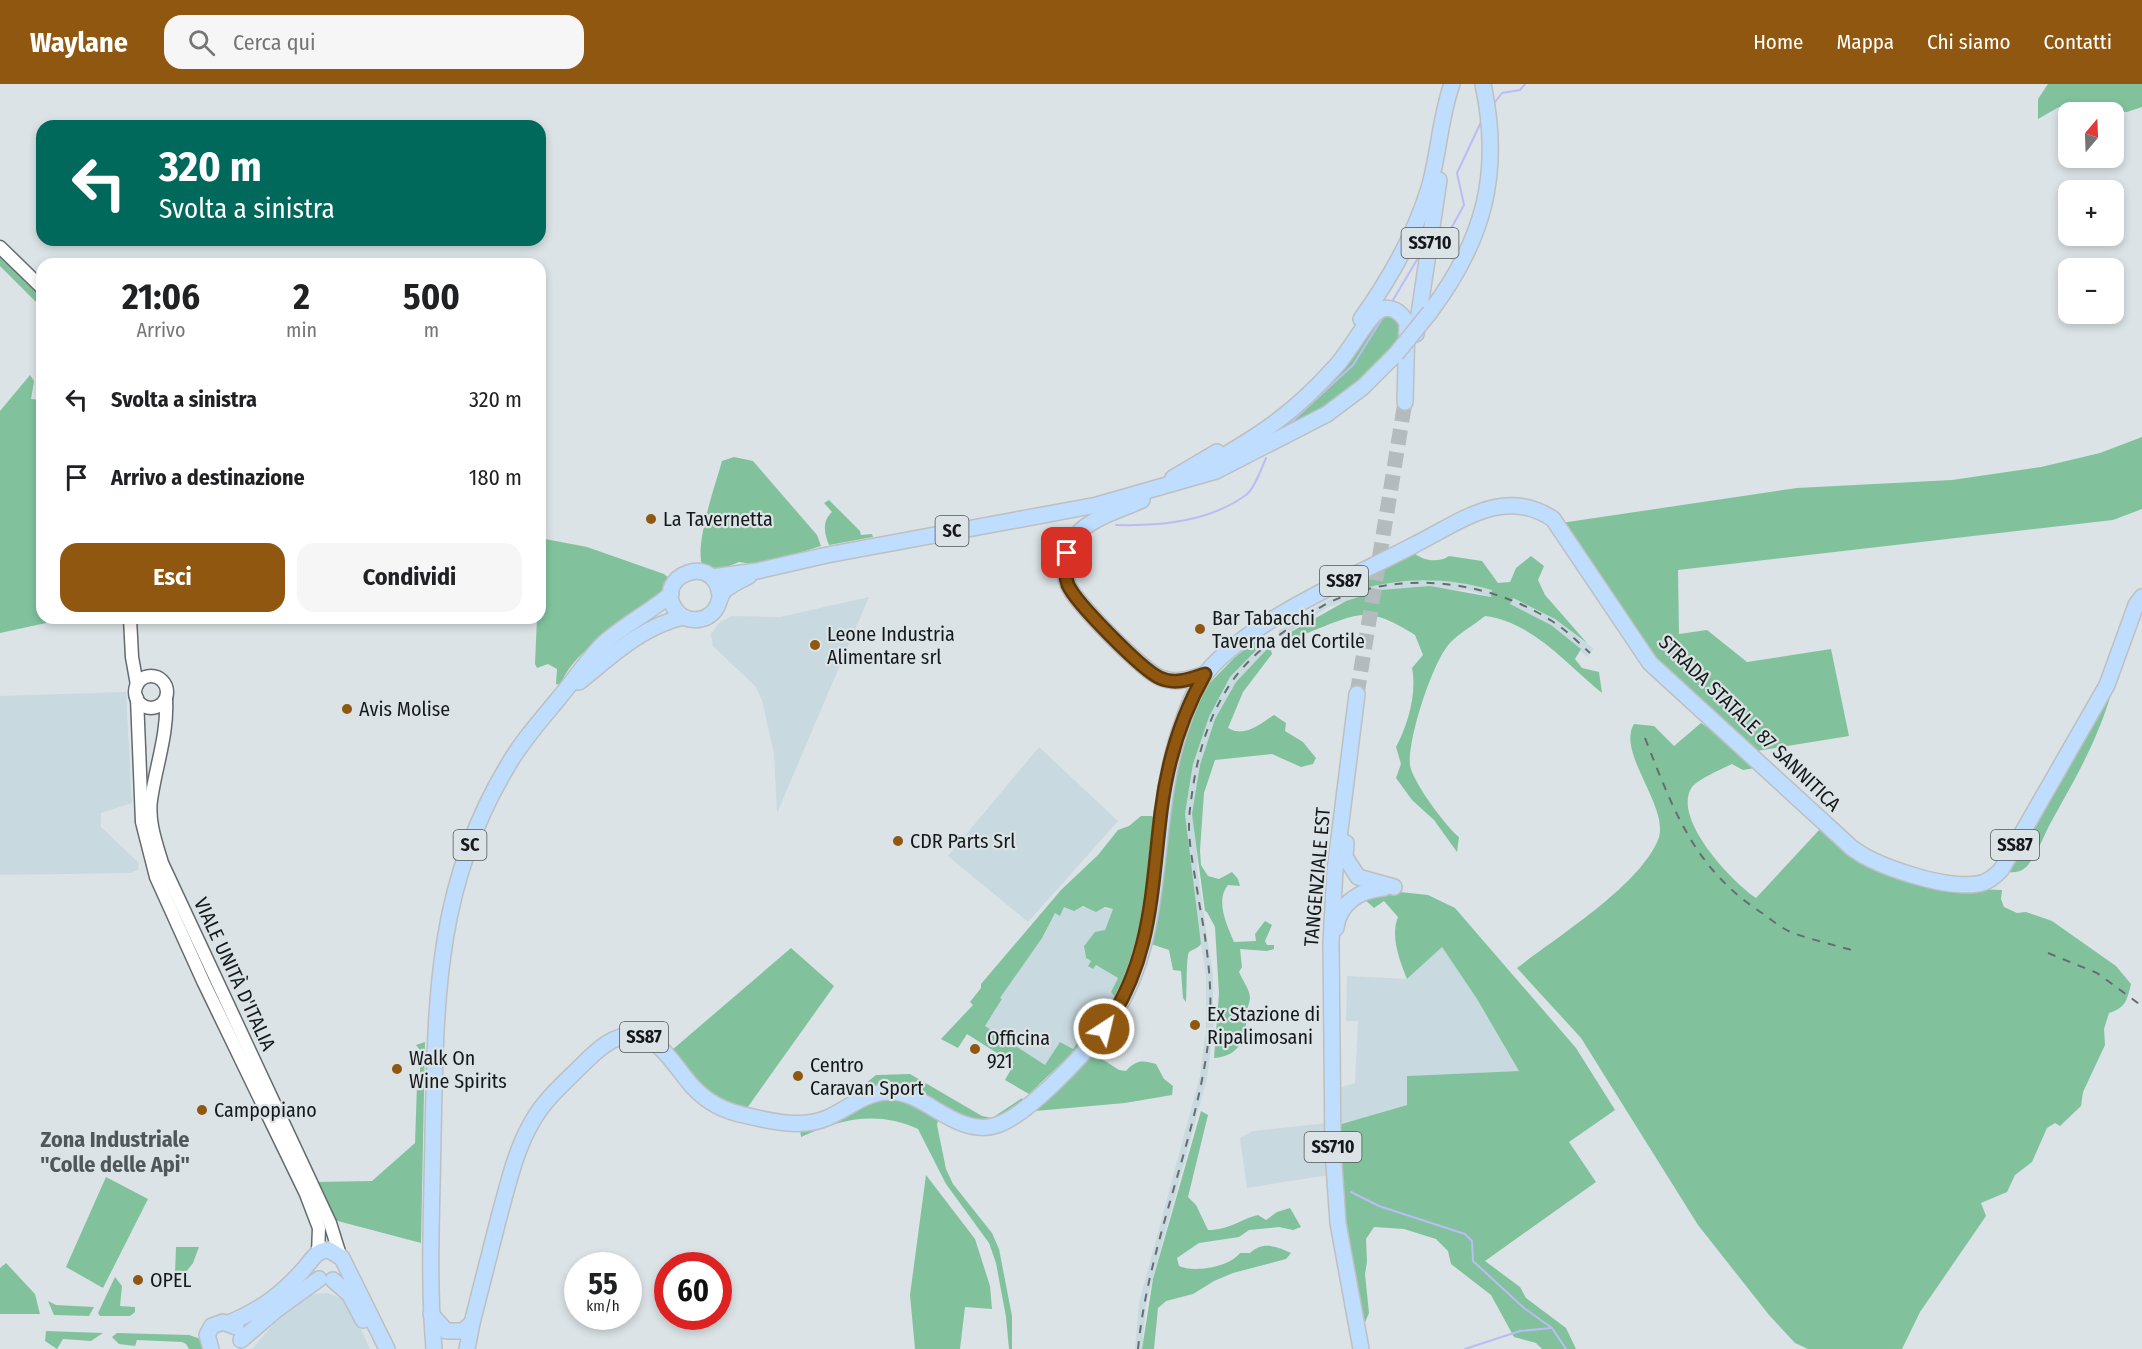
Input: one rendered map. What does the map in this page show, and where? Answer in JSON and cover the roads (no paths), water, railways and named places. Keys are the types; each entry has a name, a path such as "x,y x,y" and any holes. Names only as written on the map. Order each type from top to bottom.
{"main road":[{"name":"SS710","path":"1176,484 1269,430 1294,410 1344,357 1377,311 1389,308 1401,312 1407,323 1406,402 1453,84"},
{"path":"1147,490 1195,466 1265,421 1301,392 1334,356 1394,268 1417,219 1429,188 1446,101 1453,84"},
{"path":"1147,490 1176,484 1216,471 1327,414 1363,387 1396,354 1456,278 1472,245 1484,201 1491,156 1491,128 1483,84"},
{"path":"1176,484 1091,523 1075,537 1067,553 1065,570 1068,585 1077,600 1149,672 1171,681 1185,681 1205,674"},
{"name":"SC","path":"712,578 757,572 827,555 1097,505 1147,490"},
{"name":"STRADA STATALE 87 SANNITICA","path":"467,1349 518,1149 532,1121 547,1100 607,1043 627,1036 642,1036 659,1047 696,1090 716,1106 740,1115 792,1123 816,1122 829,1118 861,1098 892,1091 910,1095 964,1124 983,1128 1001,1124 1054,1082 1104,1029 1129,989 1149,920 1156,880 1161,814 1173,747 1188,707 1205,674 1221,657 1257,630 1320,593 1467,517 1518,503 1539,509 1553,519 1650,663 1864,858 1888,868 1940,881 1977,884 1994,878 2001,870 2107,685 2136,605 2142,597"},
{"path":"702,572 712,578 718,586 720,597 717,608 709,616 699,620 683,617 672,605 671,594 674,584 686,573 702,572"},
{"name":"SC","path":"720,597 727,588 757,572"},
{"name":"SC","path":"434,1349 431,1314 436,1006 441,950 462,864 496,786 520,747 602,645 628,623 671,594"},
{"name":"SC","path":"560,697 635,638 668,621 683,617"},
{"name":"TANGENZIALE EST","path":"1357,694 1332,904 1331,942 1333,1151 1338,1223 1361,1349"},
{"path":"1331,942 1340,914 1350,900 1367,890 1394,887 1358,876 1349,866 1345,857 1347,832 1343,812"},
{"path":"229,1323 255,1312 285,1291 315,1256 329,1250 341,1259 358,1286 387,1349"},
{"path":"315,1256 312,1270 350,1294 376,1349"},
{"path":"239,1345 276,1310 341,1273 341,1259"},
{"path":"431,1314 446,1330 463,1331 472,1323"},
{"name":"SC","path":"424,1349 431,1314"},
{"path":"210,1348 207,1335 212,1326 220,1322 229,1323 238,1329 239,1345"},
{"name":"STRADA STATALE 87 SANNITICA","path":"454,1349 472,1323"}],"street":[{"path":"0,247 36,282"},
{"name":"VIALE UNITÀ D'ITALIA","path":"130,624 137,685 142,822 156,877 203,981 306,1194 319,1228 315,1256"},
{"path":"131,642 150,676"},
{"path":"137,685 142,678 150,676 164,681 167,690 166,699 154,707 144,706 137,698"},
{"name":"VIALE UNITÀ D'ITALIA","path":"166,699 166,734 151,801 153,832 162,863 330,1223 341,1259"}],"waterway":[{"path":"1492,106 1502,93 1520,90 1525,84"},
{"path":"1443,243 1464,205 1457,173 1482,120"},
{"path":"1393,300 1418,258"},
{"path":"1285,428 1353,365 1383,317"},
{"path":"1116,525 1150,525 1184,520 1200,517 1232,504 1252,488 1266,458"},
{"path":"1351,1192 1379,1206 1465,1234 1472,1241 1473,1261 1524,1308 1552,1328 1566,1349"},
{"path":"1465,1349 1520,1331 1552,1328"}],"tunnel":[{"path":"1357,694 1405,402"}],"railway":[{"path":"1138,1349 1151,1272 1193,1121 1208,1044 1209,973 1189,820 1195,775 1203,742 1216,710 1233,680 1269,643 1326,604 1353,593 1382,586 1411,583 1470,588 1499,596 1552,621 1590,653"},
{"path":"1645,738 1688,836 1719,877 1739,896 1785,929 1855,951"},
{"path":"2048,953 2097,973 2142,1006"}],"place":[{"name":"La Tavernetta","path":"651,519"},
{"name":"Bar Tabacchi Taverna del Cortile","path":"1200,629"},
{"name":"Leone Industria Alimentare srl","path":"815,645"},
{"name":"Avis Molise","path":"347,709"},
{"name":"CDR Parts Srl","path":"898,841"},
{"name":"Ex Stazione di Ripalimosani","path":"1195,1025"},
{"name":"Officina 921","path":"975,1049"},
{"name":"Walk On Wine Spirits","path":"397,1069"},
{"name":"Centro Caravan Sport","path":"798,1076"},
{"name":"Campopiano","path":"202,1110"},
{"name":"OPEL","path":"138,1280"}],"district":[{"name":"Zona Industriale \"Colle delle Api\"","path":"115,1152"}]}
